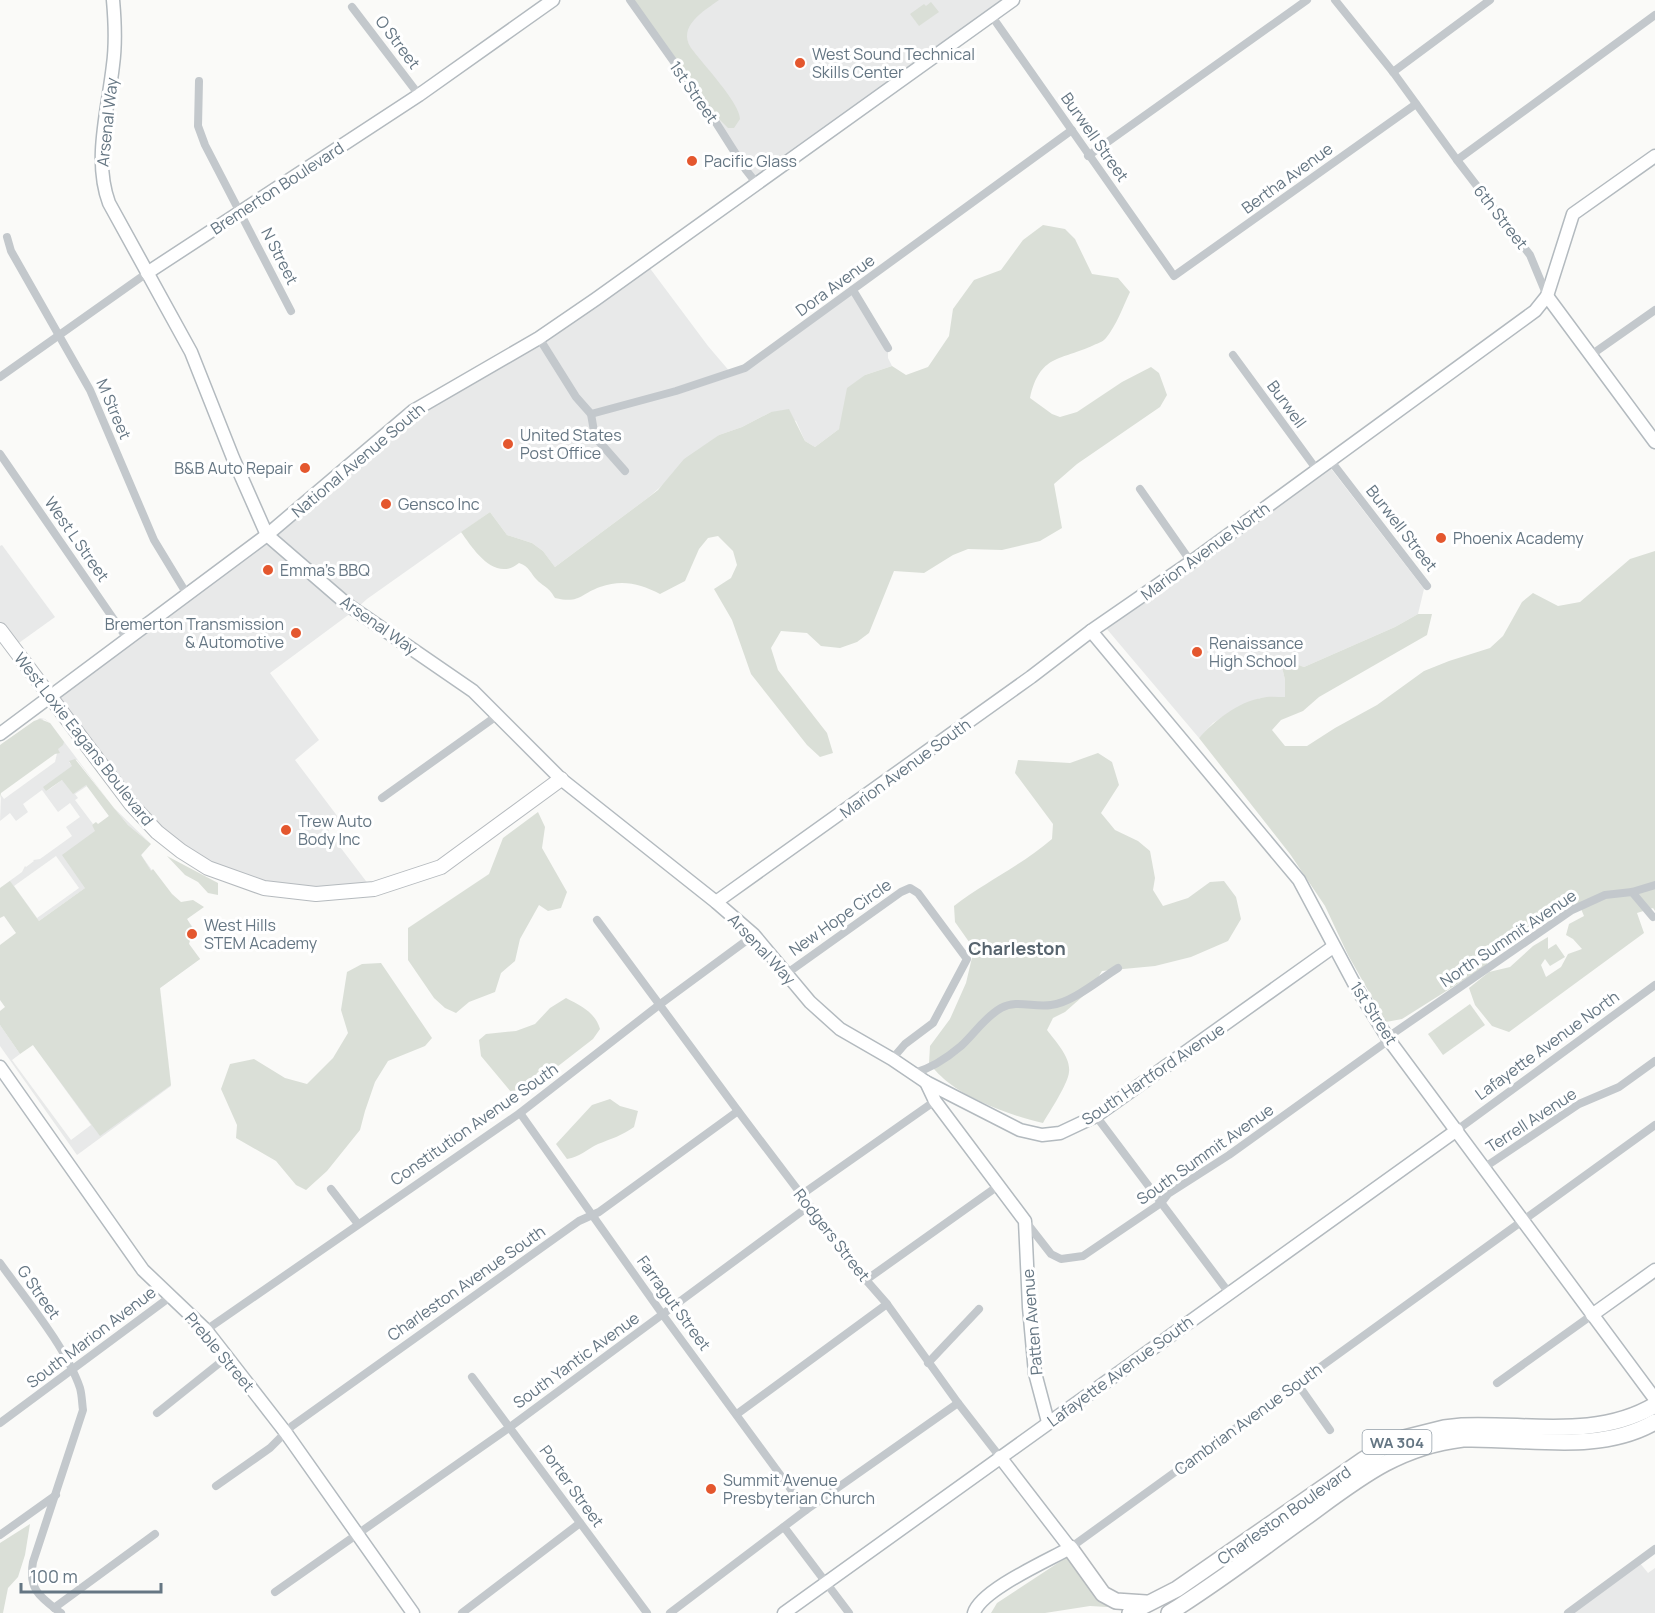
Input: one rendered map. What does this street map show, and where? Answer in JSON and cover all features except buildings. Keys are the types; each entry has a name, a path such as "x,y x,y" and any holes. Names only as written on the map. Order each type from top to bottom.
{"highway":[{"name":"Charleston Boulevard","path":"1130,1613 1152,1603 1195,1577 1363,1460 1404,1438 1462,1426 1596,1427 1624,1420 1655,1406"},
{"name":"Charleston Boulevard","path":"1169,1613 1370,1471 1409,1451 1463,1439 1598,1440 1628,1433 1655,1422"},
{"path":"1070,1548 1103,1594 1113,1601 1152,1603"}],"main road":[{"name":"Arsenal Way","path":"113,0 115,26 113,63 102,152 103,186 109,203 191,352 233,458 267,535 348,605 473,691 561,779 754,935 823,1015 840,1029 926,1082"},
{"name":"Bremerton Boulevard","path":"147,273 419,95 553,0"},
{"name":"National Avenue South","path":"0,734 267,535 413,411 539,338 1013,0"},
{"path":"1330,460 1535,311 1547,296 1574,214 1655,156"},
{"name":"6th Street","path":"1547,296 1655,442"},
{"name":"Marion Avenue North","path":"1091,631 1191,562 1330,460"},
{"name":"West Loxie Eagans Boulevard","path":"0,630 131,804 156,832 208,868 264,889 316,894 374,889 441,867 561,779"},
{"name":"Marion Avenue South","path":"716,902 1022,684 1091,631"},
{"name":"1st Street","path":"1091,631 1285,862 1308,896 1334,947 1389,1038 1655,1399"},
{"name":"South Hartford Avenue","path":"926,1082 1020,1130 1042,1135 1060,1133 1096,1116 1334,947"},
{"name":"Preble Street","path":"2,1074 143,1270 206,1330 285,1433 413,1613"},
{"name":"Patten Avenue","path":"926,1082 935,1101 1025,1221 1035,1373 1048,1422"},
{"name":"Lafayette Avenue South","path":"784,1613 1457,1130"},
{"path":"1592,1315 1655,1270"},
{"name":"Rodgers Street","path":"1000,1457 1070,1548"},
{"name":"Cambrian Avenue South","path":"974,1613 984,1598 997,1588 1070,1548"}],"street":[{"name":"1st Street","path":"630,0 757,184"},
{"path":"1088,156 1307,0"},
{"name":"6th Street","path":"1335,0 1393,72 1530,255 1547,296"},
{"path":"1393,72 1490,0"},
{"name":"O Street","path":"352,8 419,95"},
{"name":"Burwell Street","path":"990,15 1174,276"},
{"path":"1457,160 1655,15"},
{"name":"N Street","path":"199,81 198,126 205,145 291,311"},
{"name":"Bertha Avenue","path":"1174,276 1416,104"},
{"name":"Dora Avenue","path":"591,414 676,391 746,368 1072,130"},
{"name":"M Street","path":"7,237 11,250 90,390 154,540 188,596"},
{"name":"Bremerton Boulevard","path":"0,376 147,273"},
{"path":"853,290 888,348"},
{"path":"1591,355 1655,310"},
{"path":"539,338 576,397 591,414 596,437 624,471"},
{"name":"Burwell","path":"1233,354 1317,470"},
{"name":"West L Street","path":"0,454 128,640"},
{"name":"Burwell Street","path":"1330,460 1427,586"},
{"path":"1140,489 1191,562"},
{"path":"382,798 498,715"},
{"name":"North Summit Avenue","path":"1389,1038 1572,910 1605,895 1632,892 1655,885"},
{"name":"New Hope Circle","path":"786,974 901,892 910,888 918,893 967,958 933,1023 905,1044 892,1059"},
{"path":"1632,892 1653,917"},
{"name":"Rodgers Street","path":"597,920 801,1196 887,1305 958,1404 1000,1457"},
{"name":"Constitution Avenue South","path":"206,1330 520,1113 659,1005 754,935"},
{"path":"914,1073 931,1068 961,1046 993,1013 1004,1006 1022,1003 1053,1005 1073,997 1118,968"},
{"name":"Lafayette Avenue North","path":"1457,1130 1655,986"},
{"name":"South Summit Avenue","path":"1061,1259 1083,1256 1161,1203 1168,1194 1229,1155 1389,1038"},
{"name":"Terrell Avenue","path":"1485,1167 1579,1104 1619,1087 1655,1061"},
{"path":"801,1196 935,1101"},
{"name":"Charleston Avenue South","path":"216,1485 270,1448 301,1419 579,1221 593,1216 738,1111"},
{"name":"Farragut Street","path":"520,1113 663,1315 806,1510"},
{"path":"1096,1116 1228,1293"},
{"name":"Cambrian Avenue South","path":"1070,1548 1655,1125"},
{"path":"866,1280 998,1186"},
{"path":"331,1189 358,1224"},
{"name":"South Yantic Avenue","path":"275,1592 510,1427 810,1206"},
{"name":"Patten Avenue","path":"1025,1221 1051,1254 1061,1259"},
{"name":"G Street","path":"0,1263 46,1327 71,1369"},
{"name":"South Marion Avenue","path":"0,1423 170,1297"},
{"path":"737,1414 887,1305"},
{"path":"928,1363 979,1309"},
{"path":"1497,1383 1592,1315"},
{"path":"157,1413 227,1357"},
{"path":"71,1369 80,1389 83,1410 33,1562 30,1576 37,1593 58,1610 155,1534"},
{"name":"Porter Street","path":"472,1377 647,1613"},
{"path":"1297,1383 1330,1430"},
{"path":"670,1613 806,1510 958,1404"},
{"path":"0,1535 56,1494"},
{"path":"462,1613 580,1523"},
{"path":"784,1527 849,1613"},
{"path":"1568,1613 1654,1550"},
{"path":"1580,1604 1586,1613"}],"shaded area":[{"name":"West Sound Technical Skills Center","path":"630,0 1013,0 757,184"},
{"path":"634,0 719,0 694,20 687,33 691,48 734,103 740,119 734,128 728,128 720,120"},
{"path":"931,2 939,12 919,26 910,14"},
{"path":"1043,225 1065,229 1075,239 1092,274 1118,278 1130,292 1105,339 1061,357 1046,366 1039,373 1030,398 1060,417 1077,412 1122,382 1151,367 1159,373 1167,395 1160,407 1077,464 1054,484 1062,528 1040,541 1002,550 968,549 953,555 924,573 894,571 869,633 857,642 840,648 821,646 807,633 781,631 771,648 778,670 827,733 833,753 820,757 807,745 751,674 732,620 714,589 731,578 737,565 733,551 718,536 708,538 699,549 685,581 660,594 638,585 616,583 600,587 575,599 563,600 555,598 528,568 519,563 502,569 493,566 478,555 461,532 490,512 507,535 532,543 543,551 555,567 658,490 684,459 719,435 742,427 771,412 789,409 805,441 815,447 839,429 847,388 865,375 892,366 906,375 928,367 949,336 953,309 974,280 1001,270 1023,240"},
{"path":"646,263 731,373 853,290 888,348 888,358 892,366 865,375 839,429 815,447 805,441 796,421 771,412 742,427 719,435 649,497 555,567 543,551 532,543 507,535 490,512 367,599 270,673 319,740 295,760 341,821 328,831 372,889 264,889 172,844 50,697 268,539 296,559 276,534 379,439"},
{"path":"1329,466 1424,589 1418,614 1395,627 1304,667 1289,663 1282,667 1285,697 1260,698 1237,708 1213,723 1199,738 1106,628"},
{"path":"2,545 55,617 16,645 0,624 0,546"},
{"path":"1655,551 1655,911 1653,908 1637,913 1644,933 1509,1032 1492,1026 1475,1005 1469,988 1489,972 1510,967 1533,946 1548,937 1548,949 1556,944 1565,957 1550,966 1545,959 1541,965 1546,977 1561,967 1568,954 1582,949 1566,935 1569,924 1584,916 1579,904 1551,915 1522,934 1508,934 1490,953 1486,966 1402,1019 1386,1022 1348,955 1325,906 1290,854 1199,738 1235,708 1264,697 1285,697 1282,667 1289,662 1304,667 1395,627 1418,614 1432,614 1427,635 1319,697 1303,711 1281,720 1272,730 1285,746 1307,746 1377,705 1424,671 1490,648 1503,636 1522,602 1533,593 1558,606 1580,602 1630,559"},
{"path":"40,718 45,719 50,723 44,719 0,745"},
{"path":"40,719 50,723 64,742 58,749 60,753 55,754 1,793 0,798 0,745"},
{"name":"West Hills STEM Academy","path":"50,723 114,808 77,760 69,762 73,766 47,791 62,780 86,785 75,794 78,798 75,800 93,824 96,822 92,825 96,830 85,888 39,921 10,882 0,888 22,872 25,866 33,860 40,859 72,836 66,827 80,817 70,803 58,812 42,790 23,804 28,812 16,821 10,813 0,821 1,795 4,799 55,762 58,749","holes":["56,856 79,888 37,918 14,886"]},
{"path":"1098,753 1112,762 1119,785 1101,813 1115,830 1138,841 1150,851 1155,878 1153,890 1163,906 1188,898 1210,882 1224,881 1236,897 1241,919 1228,941 1191,957 1155,966 1102,971 1090,990 1065,1012 1053,1018 1047,1030 1065,1055 1069,1072 1062,1090 1043,1123 994,1108 958,1090 929,1064 930,1046 950,1019 966,983 974,949 955,922 954,906 1052,839 1053,824 1015,773 1018,760 1070,763"},
{"path":"75,759 128,825 151,844 141,855 151,871 153,869 181,902 193,900 204,907 187,919 193,929 189,944 200,959 160,988 171,1085 100,1136 33,1045 20,1054 0,1025 0,1011 5,1007 0,1000 0,945 16,933 4,916 0,918 0,888 10,881 39,921 85,888 62,855 95,831 92,825 96,822 98,824 109,816 86,785 73,794 62,780 46,791 43,787 72,766 69,761"},
{"path":"114,808 151,844 128,825"},
{"path":"538,812 545,827 542,848 567,892 561,908 548,911 539,905 520,939 515,961 501,973 495,992 469,1002 456,1013 445,1008 434,998 408,960 408,928 489,874 503,838"},
{"path":"151,844 141,855 194,929 189,944 193,929 140,862 140,855"},
{"path":"167,856 218,883 218,895 208,893 198,882 185,875"},
{"path":"189,944 200,959 160,987"},
{"path":"381,963 432,1038 425,1046 388,1061 375,1082 360,1130 327,1171 306,1190 296,1185 276,1161 236,1138 237,1125 221,1089 230,1064 254,1059 285,1078 307,1084 333,1058 348,1033 341,1010 347,972 362,964"},
{"path":"566,998 591,1014 600,1029 593,1039 535,1084 511,1092 481,1056 479,1040 486,1034 516,1031 535,1024 550,1008"},
{"path":"1470,1004 1485,1025 1443,1055 1428,1034"},
{"path":"0,1025 20,1054 12,1060 71,1140 91,1125 33,1045 171,1086 77,1155 0,1046"},
{"path":"610,1099 620,1106 638,1111 634,1127 580,1155 567,1159 556,1144 592,1105"},
{"path":"30,1524 25,1555 18,1577 8,1588 3,1613 0,1613 0,1543"},
{"path":"1067,1557 1110,1605 1045,1613 991,1613 997,1603"},
{"path":"1639,1562 1648,1573 1655,1568 1655,1613 1568,1613"}],"place":[{"name":"West Sound Technical Skills Center","path":"800,63"},
{"name":"Pacific Glass","path":"692,161"},
{"name":"United States Post Office","path":"508,444"},
{"name":"B&B Auto Repair","path":"305,468"},
{"name":"Gensco Inc","path":"386,504"},
{"name":"Phoenix Academy","path":"1441,538"},
{"name":"Emma's BBQ","path":"268,570"},
{"name":"Bremerton Transmission & Automotive","path":"296,633"},
{"name":"Renaissance High School","path":"1197,652"},
{"name":"Trew Auto Body Inc","path":"286,830"},
{"name":"West Hills STEM Academy","path":"192,934"},
{"name":"Summit Avenue Presbyterian Church","path":"711,1489"}],"district":[{"name":"Charleston","path":"1017,948"}]}
